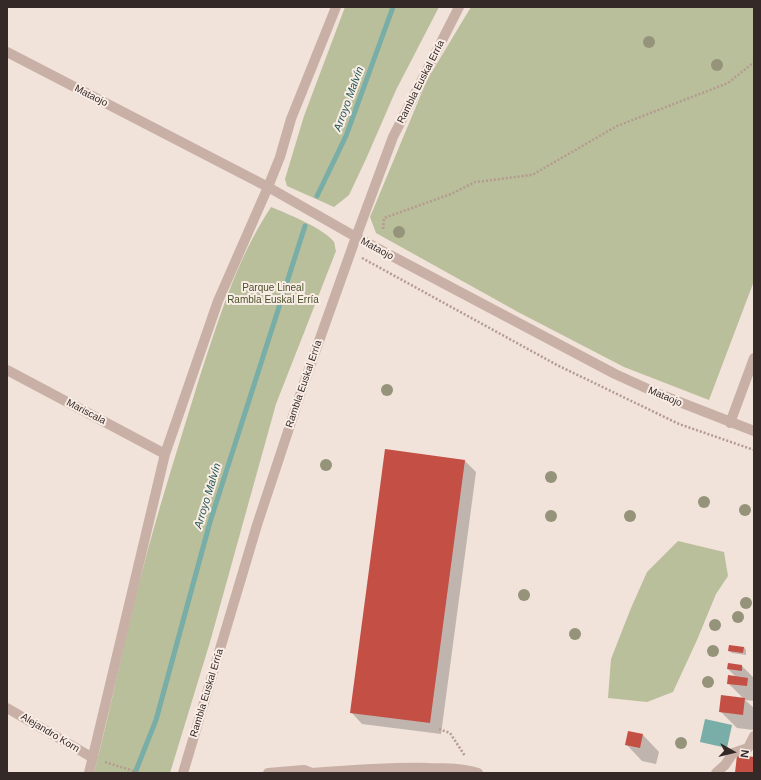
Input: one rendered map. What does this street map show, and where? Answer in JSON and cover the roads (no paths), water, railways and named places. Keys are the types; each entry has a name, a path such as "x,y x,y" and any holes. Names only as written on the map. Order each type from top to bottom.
{"street":[{"path":"89,773 165,454 218,301 268,187 280,157 291,119 336,7"},
{"name":"Rambla Euskal Erría","path":"183,773 257,525 302,389 356,238 394,137 459,7"},
{"name":"Mataojo","path":"7,52 268,187 356,238 615,374 658,394 754,431"},
{"path":"730,423 754,358"},
{"name":"Mariscala","path":"7,370 165,454"},
{"name":"Alejandro Korn","path":"7,708 93,758"},
{"path":"716,773 725,765 733,753 748,748 754,736"},
{"path":"268,773 304,770 312,773 396,767 474,772"}],"water":[{"path":"705,719 732,725 727,748 700,742"}],"waterway":[{"name":"Arroyo Malvín","path":"317,196 346,136 393,7"},
{"name":"Arroyo Malvín","path":"135,773 156,720 210,522 305,226"}],"park label":[{"name":"Parque Lineal Rambla Euskal Erría","path":"273,294"}]}
